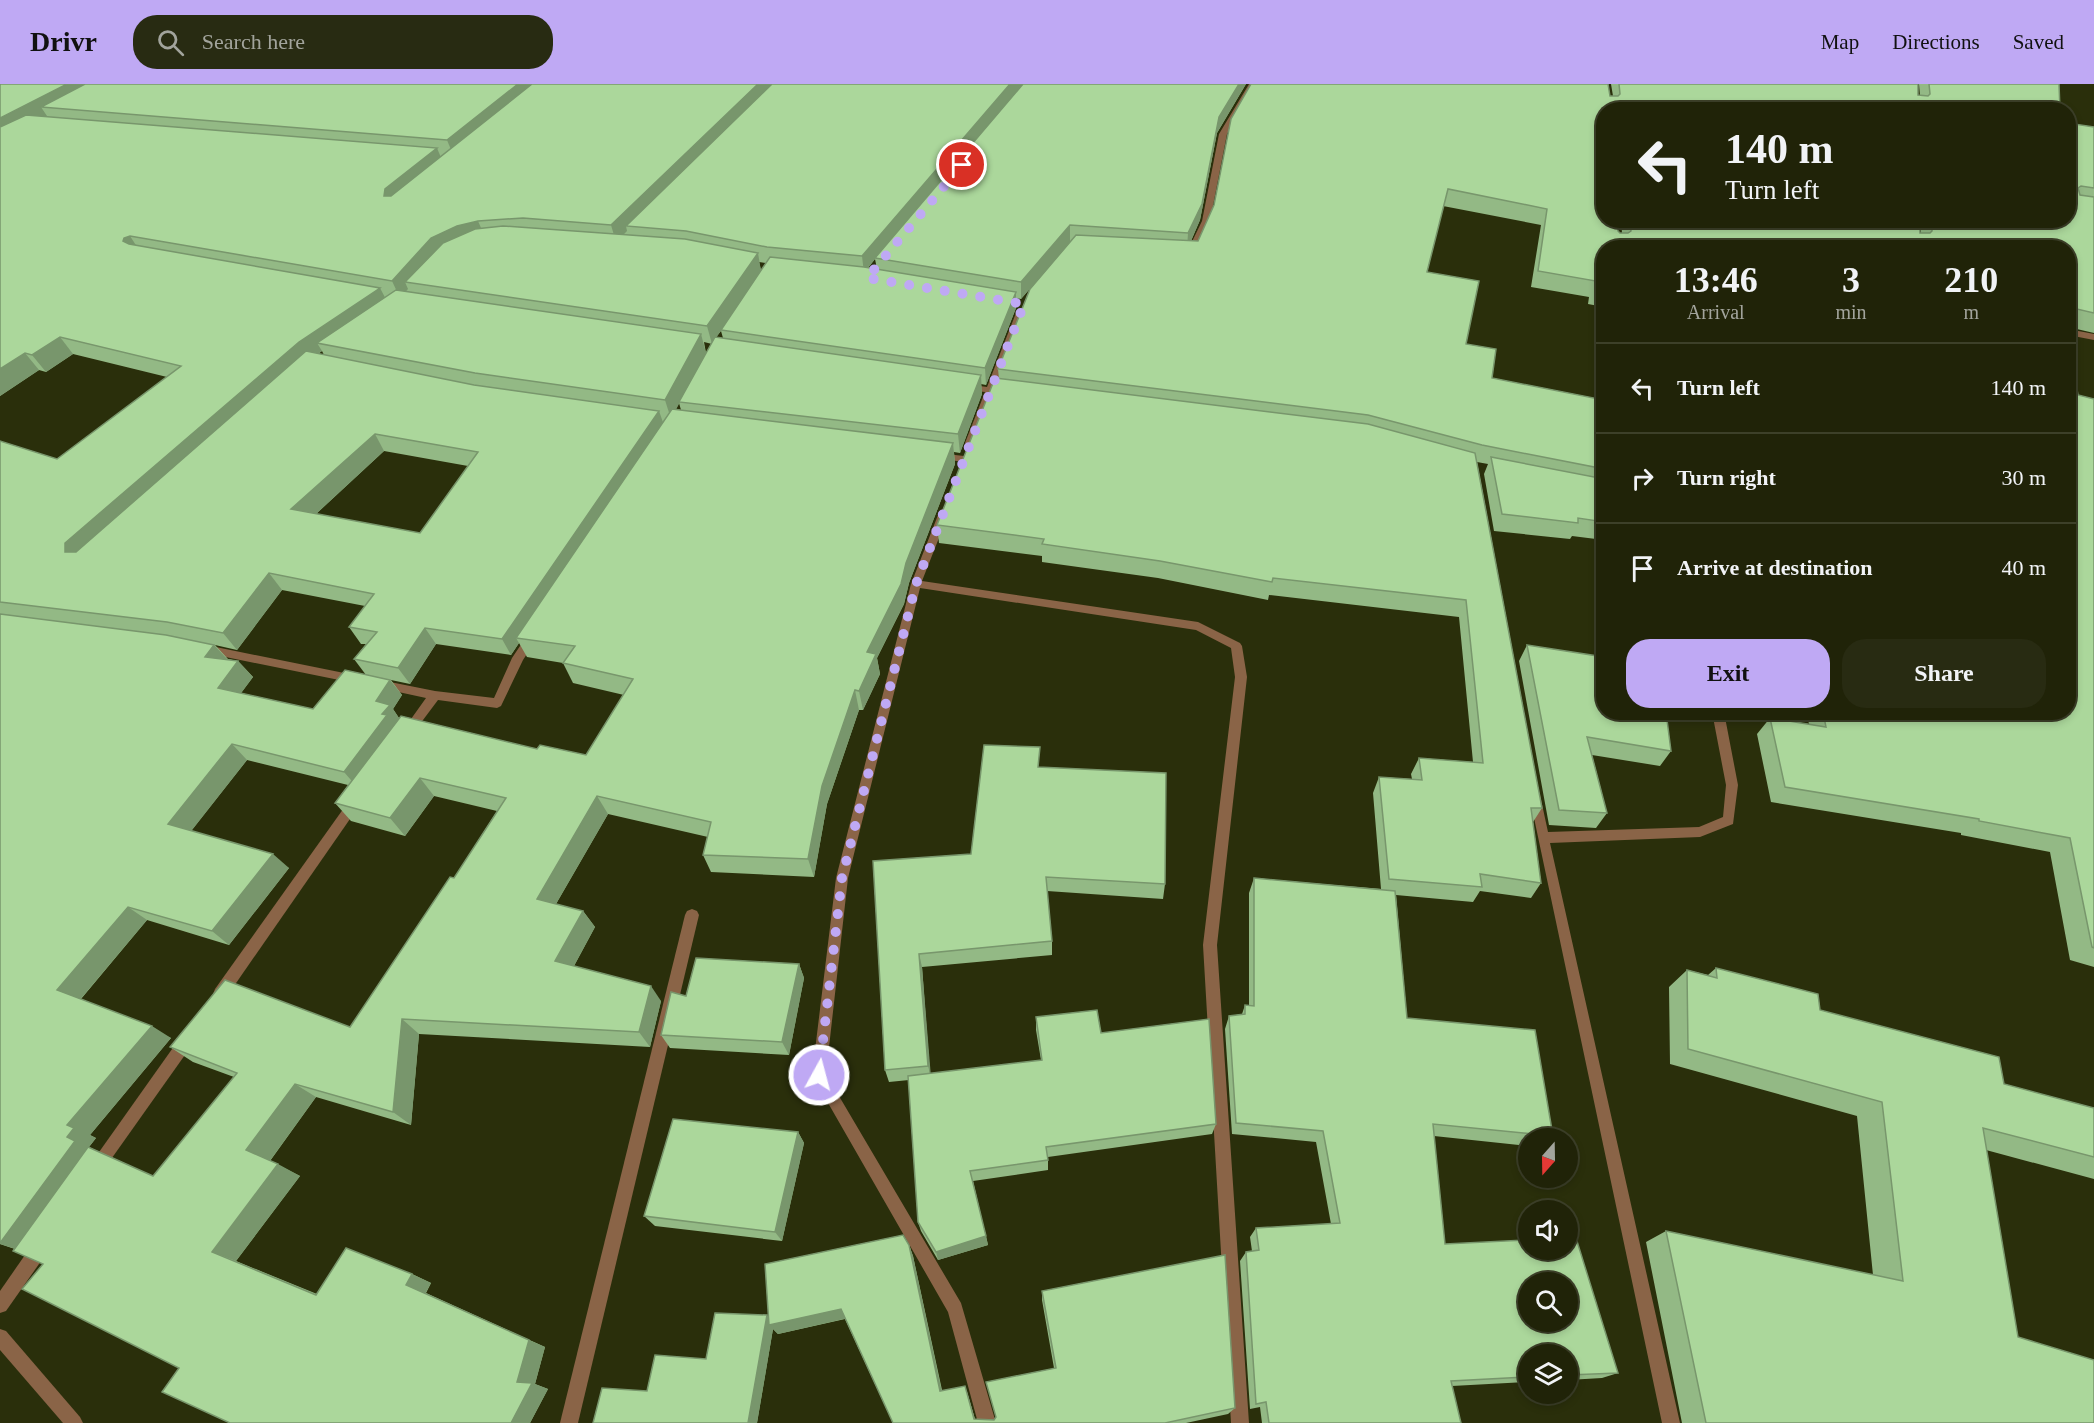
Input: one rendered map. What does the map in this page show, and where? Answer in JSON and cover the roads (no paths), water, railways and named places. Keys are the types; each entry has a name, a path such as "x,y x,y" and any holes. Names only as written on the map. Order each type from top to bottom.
{"street":[{"path":"1180,254 1191,255 1206,221 1223,134 1252,84"},
{"path":"929,455 962,464 1024,304 1013,302"},
{"path":"2076,334 2094,337"},
{"path":"955,385 1012,393"},
{"path":"948,501 916,584 842,878 819,1075 956,1309 987,1423"},
{"path":"916,584 1198,626 1236,646 1241,677 1210,945 1240,1423"},
{"path":"194,647 435,695 497,703 518,658 538,629"},
{"path":"399,743 435,695"},
{"path":"1543,838 1700,832 1729,820 1732,785 1720,720"},
{"path":"212,1004 364,791"},
{"path":"1534,792 1671,1423"},
{"path":"569,1423 692,915"},
{"path":"89,1179 199,1023"},
{"path":"0,1305 48,1237"},
{"path":"0,1337 74,1423"}]}
